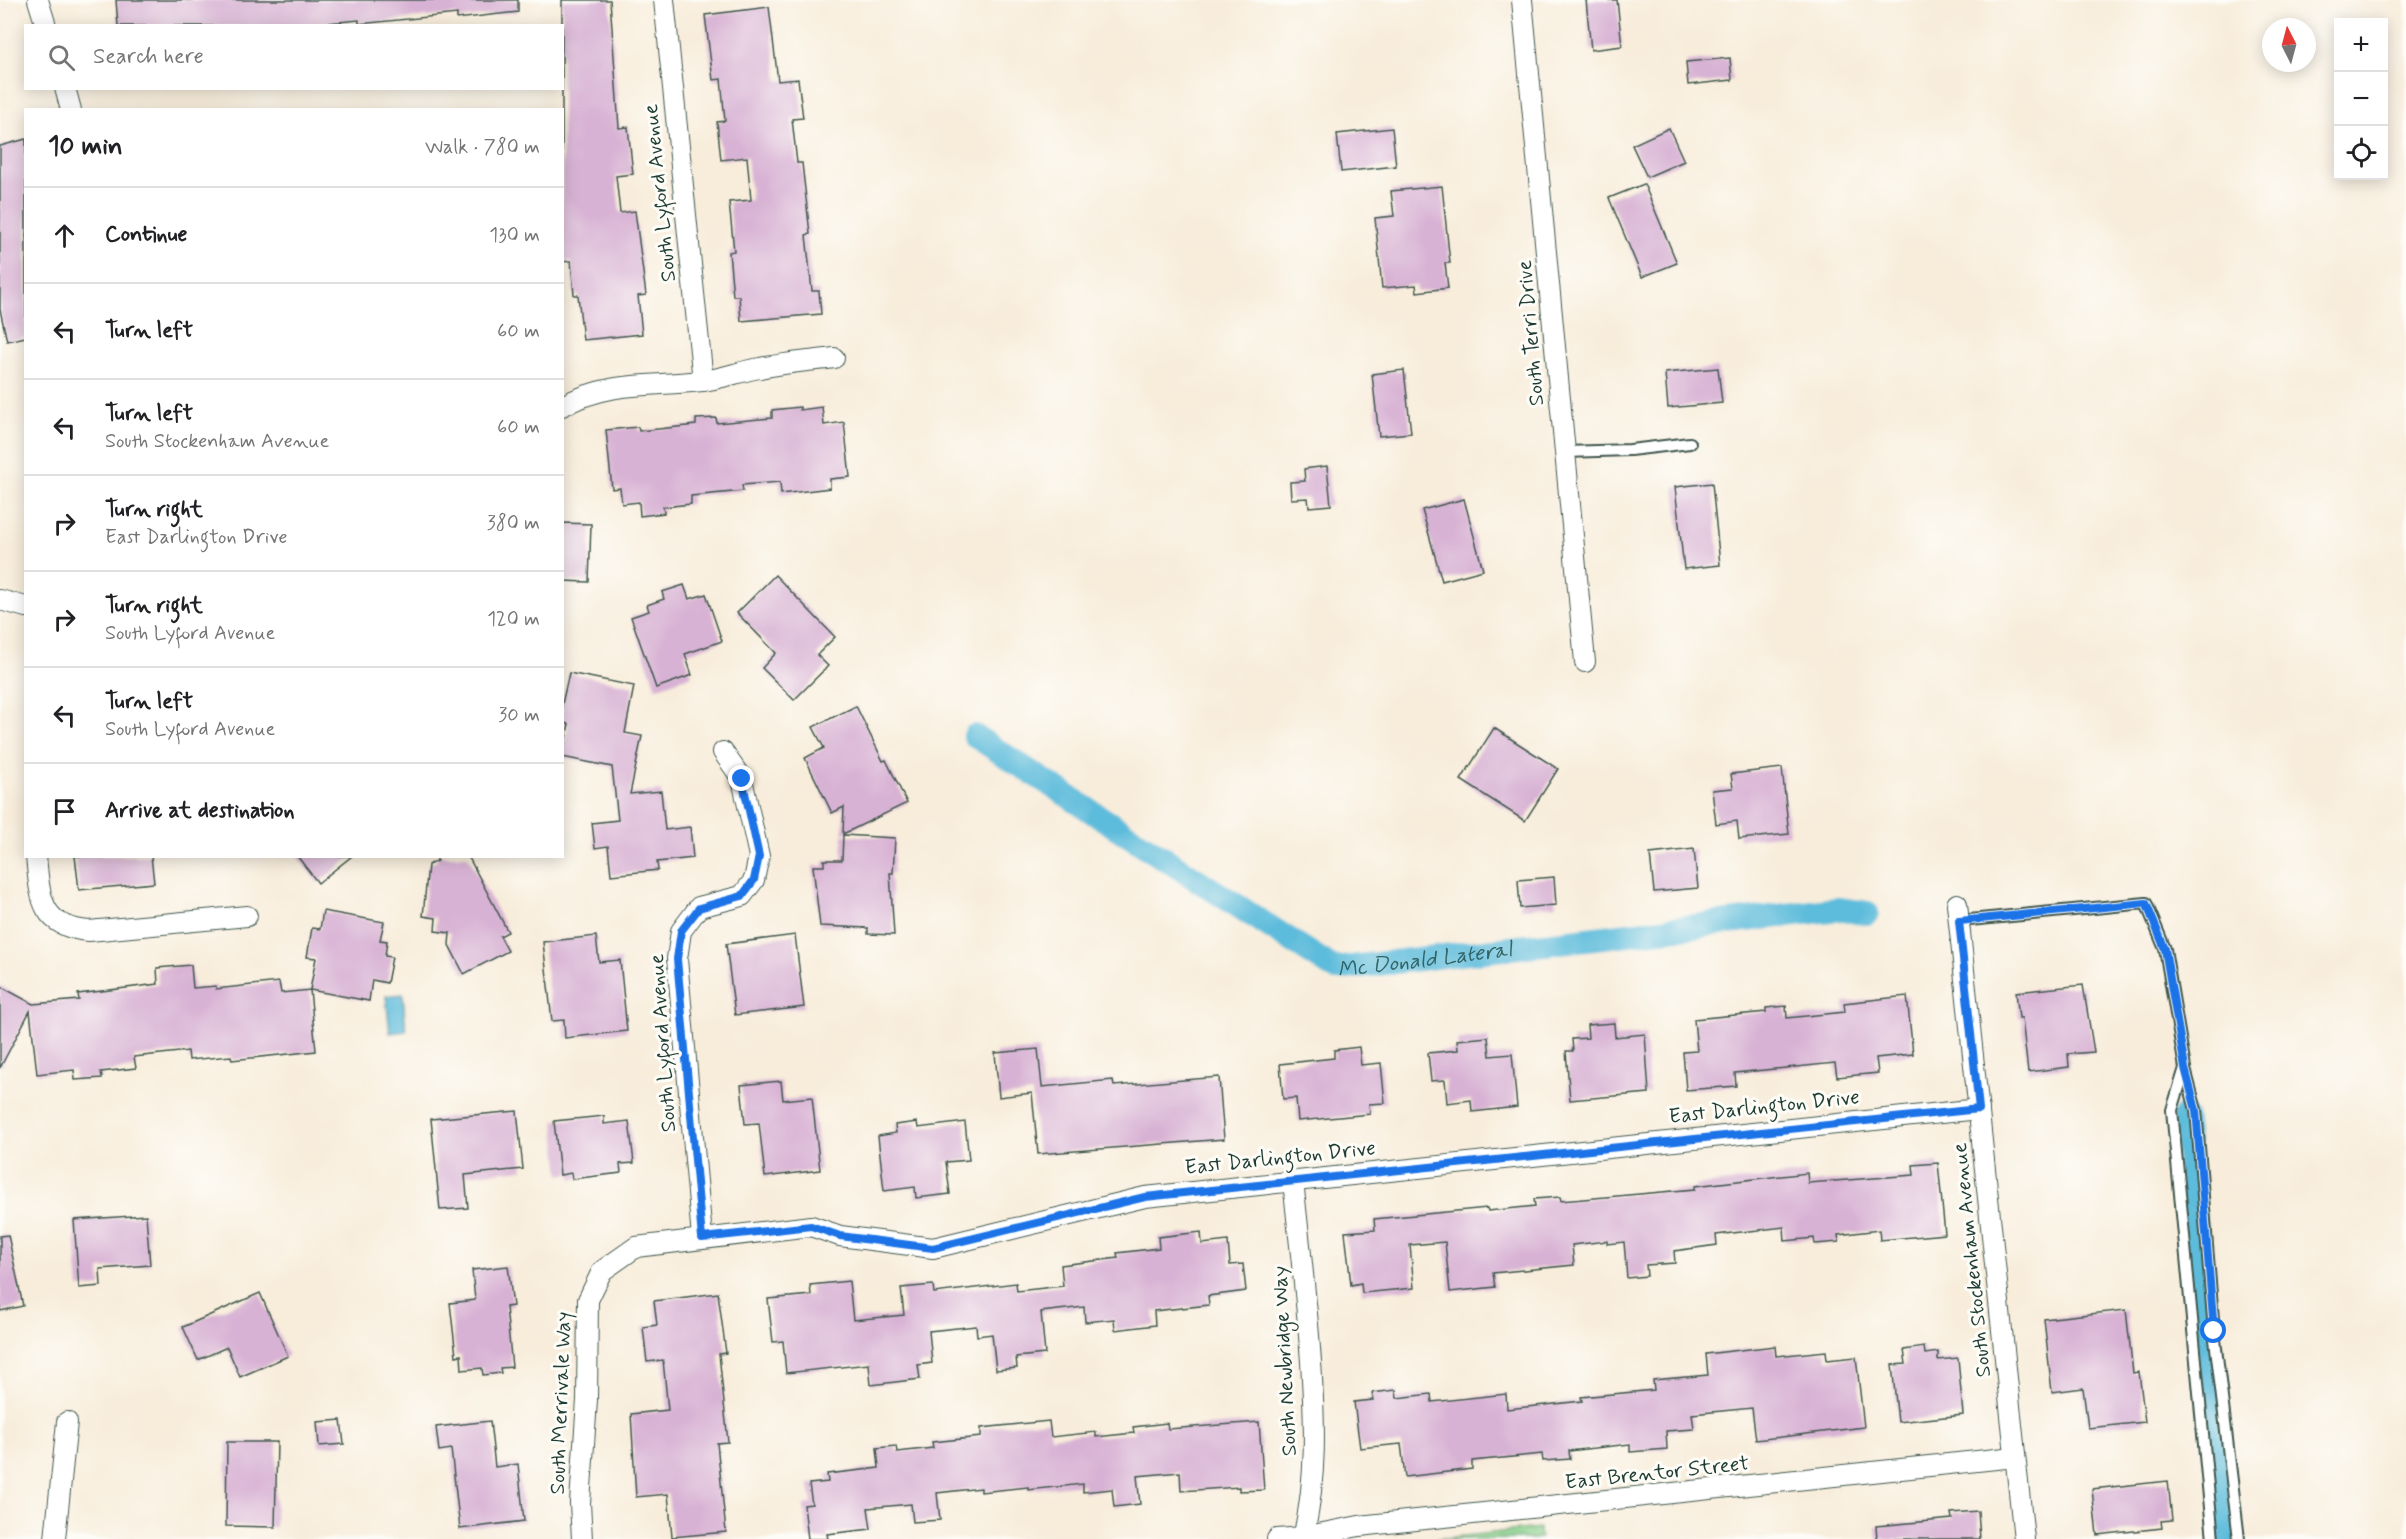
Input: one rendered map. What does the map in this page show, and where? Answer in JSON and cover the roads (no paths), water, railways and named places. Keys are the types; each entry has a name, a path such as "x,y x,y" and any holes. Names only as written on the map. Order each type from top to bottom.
{"street":[{"path":"38,0 45,24"},
{"name":"South Lyford Avenue","path":"664,0 703,381"},
{"name":"South Terri Drive","path":"1522,0 1585,662"},
{"path":"65,90 70,108"},
{"path":"564,405 605,390 639,383 703,381 761,368 834,358"},
{"path":"0,600 24,606"},
{"name":"South Lyford Avenue","path":"702,1238 677,959 681,931 699,908 742,896 754,880 759,856 742,779 723,752"},
{"path":"36,858 39,891 45,911 58,923 72,929 88,931 247,915"},
{"name":"South Stockenham Avenue","path":"1958,912 2024,1539"},
{"name":"East Darlington Drive","path":"602,1271 636,1247 702,1238 811,1226 840,1236 933,1248 1145,1197 1293,1179 1979,1109"},
{"name":"South Newbridge Way","path":"1293,1179 1306,1294 1316,1441 1312,1491 1303,1538"},
{"name":"South Merrivale Way","path":"582,1539 580,1503 587,1400 588,1300 602,1271"},
{"path":"55,1539 67,1422"},
{"name":"East Brentor Street","path":"1277,1539 1303,1538 1359,1526 2015,1457"}],"lane":[{"path":"1565,452 1630,450 1690,443"},
{"path":"1958,912 2146,903 2165,949 2185,1068 2196,1110 2214,1331 2239,1539"},
{"path":"2185,1068 2172,1110 2213,1539"}],"water":[{"path":"403,994 406,1031 390,1033 386,996"}],"waterway":[{"name":"Mc Donald Lateral","path":"975,736 1335,969 1838,909 1867,913"},
{"name":"Mc Donald Lateral","path":"2184,1116 2227,1539"}]}
